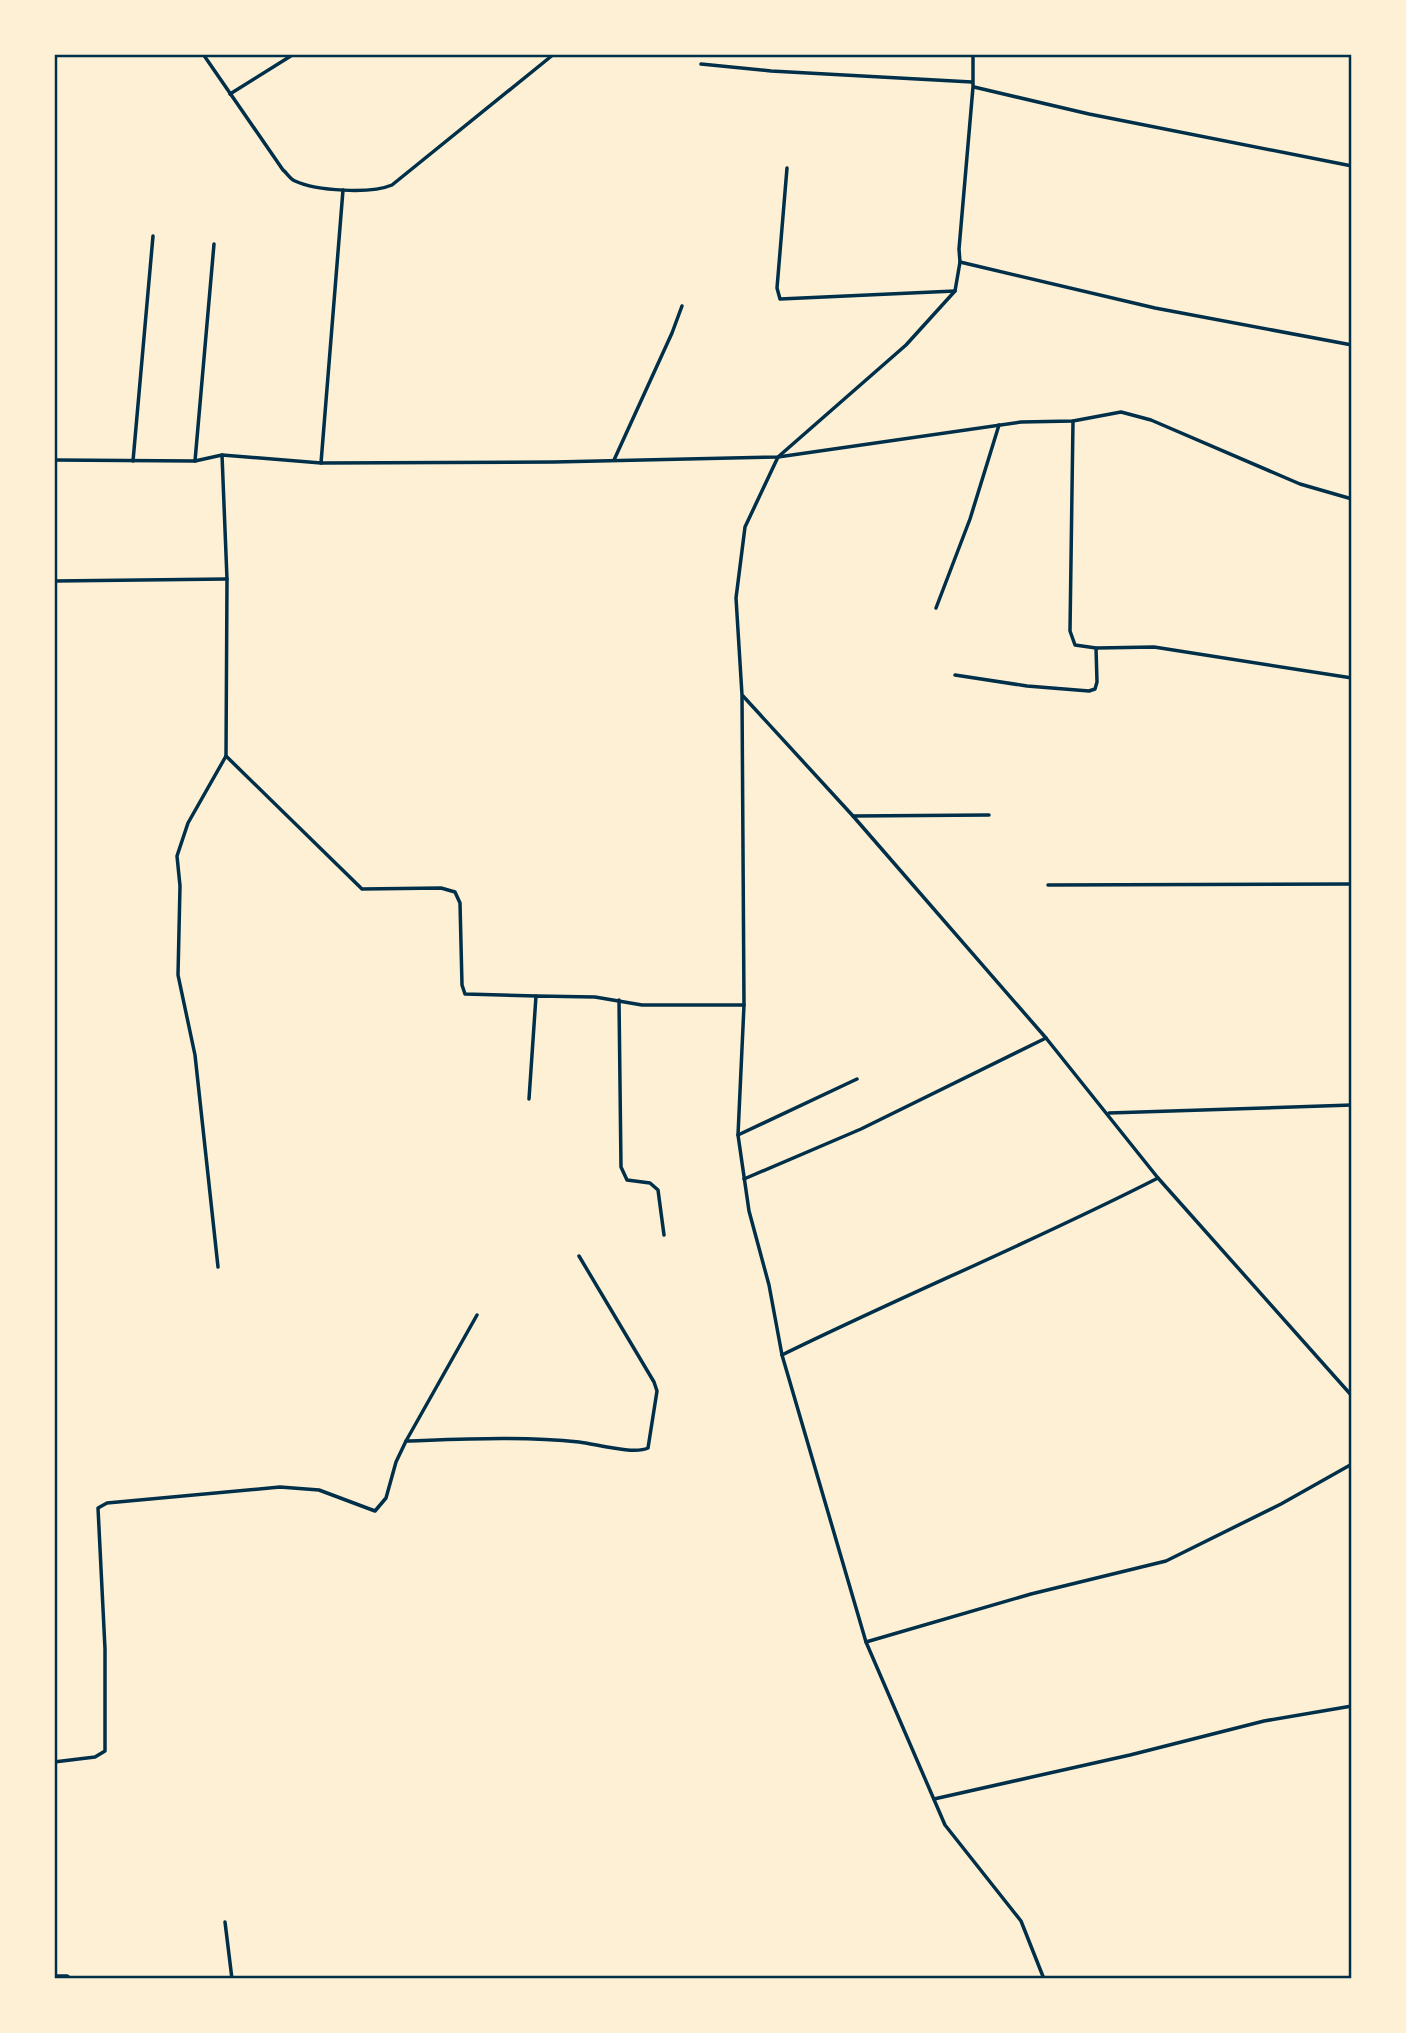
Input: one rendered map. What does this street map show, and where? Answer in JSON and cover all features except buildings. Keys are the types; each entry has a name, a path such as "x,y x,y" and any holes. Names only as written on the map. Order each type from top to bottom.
{"street":[{"path":"203,54 283,170 293,180 343,190 372,190 392,185 554,54"},
{"path":"230,94 294,54"},
{"path":"973,54 960,262 955,291 906,345 778,457 745,527 736,598 742,695 744,1005 738,1135 749,1211 769,1285 782,1355 866,1642 945,1825 1021,1921 1044,1979"},
{"path":"701,64 973,84 1089,114 1352,166"},
{"path":"787,168 777,288 780,299 955,291"},
{"path":"321,463 343,190"},
{"path":"133,461 153,236"},
{"path":"195,461 214,244"},
{"path":"960,262 1193,316 1352,345"},
{"path":"614,460 682,306"},
{"path":"54,460 195,461 222,455 321,463 778,457 1021,422 1073,421 1121,412 1151,420 1300,484 1352,499"},
{"path":"1073,421 1070,631 1075,645 1178,650 1352,678"},
{"path":"936,608 970,519 999,425"},
{"path":"218,1266 195,1055 178,975 180,886 177,856 188,823 226,756 227,579 222,455"},
{"path":"54,581 227,579"},
{"path":"956,675 1027,686 1089,691 1095,689 1097,682 1096,648"},
{"path":"742,695 853,816 1046,1038 1158,1178 1352,1396"},
{"path":"226,756 362,889 441,888 455,892 460,903 462,985 465,994 575,995 642,1005 744,1005"},
{"path":"853,816 989,815"},
{"path":"1048,885 1352,884"},
{"path":"529,1099 536,996"},
{"path":"619,1000 621,1167 627,1180 650,1183 658,1190 664,1235"},
{"path":"744,1179 861,1129 1046,1038"},
{"path":"738,1135 858,1079"},
{"path":"1108,1113 1352,1105"},
{"path":"782,1355 944,1278 1078,1219 1158,1178"},
{"path":"406,1441 493,1438 577,1442 637,1451 648,1448 657,1391 654,1382 579,1256"},
{"path":"54,1762 95,1757 105,1751 105,1649 97,1508 107,1503 280,1487 319,1490 375,1511 386,1498 396,1462 406,1441 477,1315"},
{"path":"866,1642 1031,1594 1166,1561 1281,1504 1352,1464"},
{"path":"934,1799 1130,1755 1264,1721 1352,1706"},
{"path":"225,1922 232,1979"},
{"path":"54,1976 67,1976 71,1979"}]}
